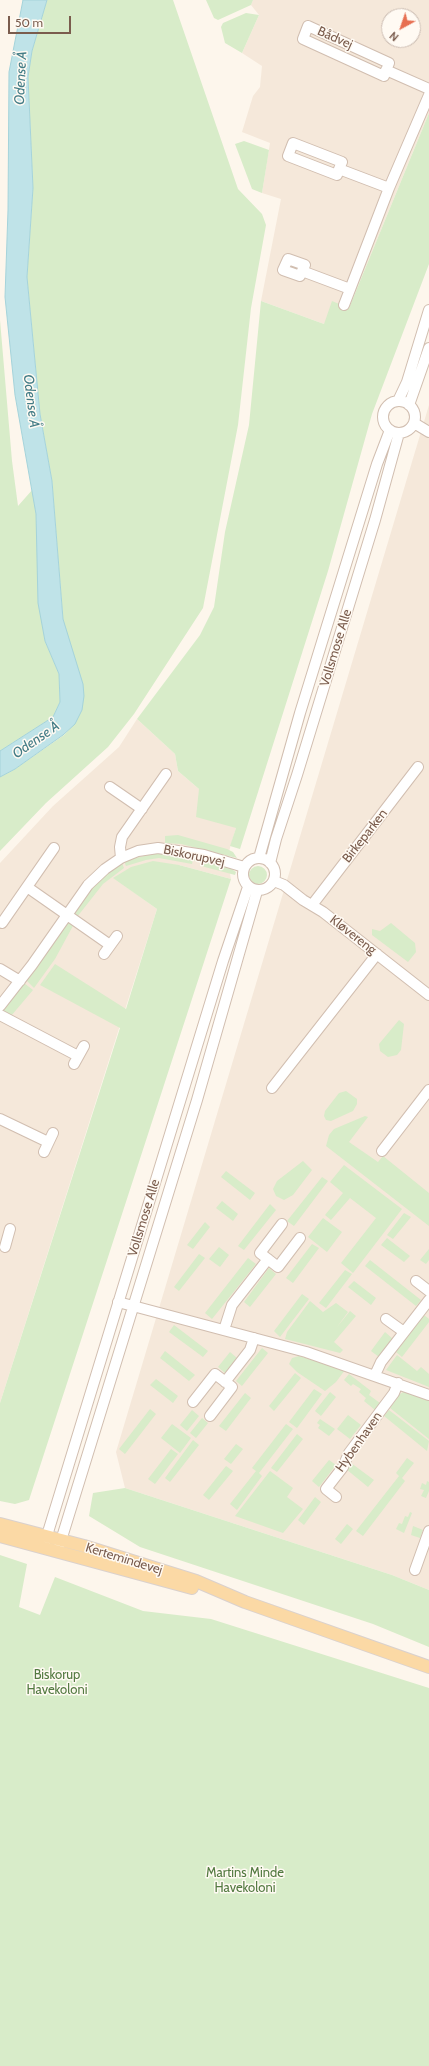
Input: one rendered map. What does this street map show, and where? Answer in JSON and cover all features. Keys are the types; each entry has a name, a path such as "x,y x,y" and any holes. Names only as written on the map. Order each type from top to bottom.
{"main road":[{"name":"Kertemindevej","path":"0,1524 62,1540 196,1582 245,1602 429,1666"},
{"name":"Kertemindevej","path":"0,1536 57,1553 245,1602"}],"street":[{"name":"Bådvej","path":"308,26 389,63 386,70 384,76 303,39 308,26"},
{"name":"Bådvej","path":"386,70 429,89"},
{"path":"344,305 389,188 429,94"},
{"path":"293,143 342,162 339,168 337,175 288,156 293,143"},
{"path":"339,168 389,188"},
{"path":"302,271 350,289"},
{"path":"398,402 407,382 429,310"},
{"path":"410,405 398,402 393,403 385,410 384,421 394,431 408,431 414,423 415,416 410,405 429,348"},
{"path":"414,423 429,432"},
{"name":"Vollsmose Alle","path":"259,858 300,713 376,464 394,431"},
{"name":"Vollsmose Alle","path":"270,863 276,838 297,775 375,520 394,431"},
{"name":"Birkeparken","path":"312,905 418,767"},
{"path":"121,858 120,847 122,837 166,774"},
{"path":"110,787 142,809"},
{"path":"2,923 54,848"},
{"name":"Biskorupvej","path":"0,1006 88,885 105,868 121,858 138,852 158,848 204,855 244,867"},
{"path":"259,858 270,863 275,870 274,881 267,888 253,889 243,879 244,867 250,861 259,858"},
{"name":"Kløvereng","path":"274,881 284,885 323,912 429,995"},
{"path":"27,887 110,945"},
{"name":"Vollsmose Alle","path":"43,1549 223,961 253,889"},
{"name":"Vollsmose Alle","path":"57,1553 203,1078 253,889"},
{"path":"104,954 117,936"},
{"path":"272,1088 377,954"},
{"path":"0,969 20,980"},
{"path":"0,1015 76,1060 84,1046"},
{"path":"382,1151 429,1090"},
{"path":"0,1119 46,1147 53,1133"},
{"path":"282,1224 260,1253 278,1267 300,1238"},
{"path":"5,1247 6,1233"},
{"path":"224,1330 232,1305 268,1259"},
{"path":"375,1374 381,1362 429,1298 416,1281"},
{"path":"118,1302 306,1352 375,1374 429,1395"},
{"path":"386,1318 404,1332"},
{"path":"225,1382 250,1350 254,1338"},
{"path":"193,1402 215,1374 232,1387 210,1416"},
{"name":"Hybenhaven","path":"336,1498 326,1489 343,1466 349,1453 394,1393 398,1383"},
{"path":"415,1570 429,1531"}],"shaded area":[{"path":"253,0 429,0 429,113 349,308 324,324 261,301 281,199 262,193 270,143 242,132 253,96 260,87 262,66 242,53 259,15 251,5"},
{"path":"429,405 429,1590 392,1575 125,1488 116,1452"},
{"path":"137,719 175,754 178,771 199,789 236,828 227,858 231,879 179,865 114,878 157,909 0,1403 0,863 53,806 119,747"}],"green space":[{"path":"47,0 173,0 238,189 262,214 266,225 251,308 238,425 203,608 134,714 108,747 46,803 0,851 0,777 15,769 64,735 73,725 52,481 40,414 27,277 33,188 28,77 32,51"},
{"path":"206,0 253,0 251,5 218,20 214,18"},
{"path":"246,13 259,15 242,53 225,43 221,27 223,23"},
{"path":"429,113 429,264 372,414 328,571 240,849 230,846 236,828 196,817 199,789 178,771 175,754 137,719 200,635 214,607 225,532 249,425 261,301 324,324 332,301 349,308"},
{"path":"244,141 269,150 262,193 252,189 235,144"},
{"path":"0,320 12,461 18,506 33,489 45,641 59,674 60,702 53,717 0,751"},
{"path":"178,835 227,849 233,852 237,858 181,844 165,843 165,836"},
{"path":"152,854 174,854 230,868 236,872 235,875 201,866 202,863 193,860 192,864 159,858 126,866 124,861"},
{"path":"153,861 179,865 231,879 29,1500 15,1504 0,1501 0,1403 120,1028 40,985 55,964 126,1009 157,909 113,878 131,867"},
{"path":"122,863 124,868 103,884 77,917 74,912 87,892 109,871"},
{"path":"258,866 264,869 267,875 264,881 258,884 252,881 249,875 252,869"},
{"path":"66,922 71,922 74,924 55,959 34,988 26,980"},
{"path":"391,923 415,943 416,952 408,962 372,935 372,929 380,931"},
{"path":"24,983 33,990 11,1016 3,1012 3,1008"},
{"path":"399,1020 404,1024 401,1050 397,1055 388,1057 380,1051 379,1044"},
{"path":"346,1091 357,1099 357,1104 353,1111 331,1121 326,1120 324,1116 325,1111 339,1093"},
{"path":"365,1116 368,1117 349,1142 378,1162 383,1156 429,1193 429,1226 326,1146 329,1135 334,1129"},
{"path":"303,1161 312,1170 293,1195 284,1200 276,1196 273,1189 277,1181"},
{"path":"344,1165 402,1209 353,1273 341,1263 376,1218 350,1198 331,1220 325,1215 343,1193 330,1182"},
{"path":"226,1171 255,1193 250,1200 221,1177"},
{"path":"322,1177 328,1181 294,1226 287,1221"},
{"path":"222,1201 238,1214 233,1221 216,1208"},
{"path":"270,1204 276,1210 244,1250 238,1246"},
{"path":"404,1213 411,1217 393,1239 387,1235"},
{"path":"323,1218 342,1232 327,1252 308,1237"},
{"path":"205,1222 210,1227 193,1249 187,1245"},
{"path":"387,1238 410,1256 404,1262 381,1245"},
{"path":"312,1244 319,1248 293,1283 286,1278"},
{"path":"219,1247 229,1255 220,1267 209,1259"},
{"path":"429,1249 429,1260 426,1264 420,1260"},
{"path":"199,1254 205,1258 179,1291 174,1287"},
{"path":"248,1258 256,1264 212,1319 205,1313"},
{"path":"370,1260 421,1300 416,1306 365,1266"},
{"path":"269,1268 276,1274 250,1307 244,1302"},
{"path":"345,1270 352,1274 326,1308 319,1303"},
{"path":"354,1281 376,1298 371,1305 348,1287"},
{"path":"302,1294 309,1299 280,1337 274,1331"},
{"path":"310,1301 323,1312 336,1303 348,1312 337,1327 350,1311 356,1316 334,1342 343,1350 340,1353 285,1339 287,1332"},
{"path":"424,1315 429,1319 429,1322 402,1357 396,1352"},
{"path":"174,1325 208,1351 203,1357 169,1332"},
{"path":"385,1332 393,1339 379,1357 371,1351"},
{"path":"262,1348 268,1353 242,1386 236,1381"},
{"path":"165,1351 195,1375 189,1381 160,1358"},
{"path":"230,1352 237,1358 225,1373 218,1367"},
{"path":"397,1355 417,1371 421,1367 429,1374 429,1387 386,1370"},
{"path":"299,1356 345,1370 336,1382 325,1391 297,1372 289,1364 292,1358"},
{"path":"295,1373 301,1378 274,1411 269,1406"},
{"path":"349,1374 371,1391 369,1395 380,1403 375,1410 364,1401 366,1398 359,1392 361,1389 353,1384 351,1386 344,1380"},
{"path":"156,1379 178,1396 173,1403 150,1385"},
{"path":"314,1389 322,1394 297,1428 289,1422"},
{"path":"405,1391 429,1401 429,1439 390,1408 400,1394"},
{"path":"330,1392 336,1397 321,1416 315,1411"},
{"path":"245,1393 251,1398 226,1431 219,1426"},
{"path":"150,1409 156,1414 125,1454 119,1449"},
{"path":"192,1410 199,1416 187,1431 180,1425"},
{"path":"389,1410 429,1441 427,1451 384,1416"},
{"path":"348,1415 361,1425 350,1439 337,1429"},
{"path":"202,1418 208,1423 196,1438 190,1433"},
{"path":"320,1419 335,1429 329,1436 318,1428 320,1425 317,1423"},
{"path":"172,1424 191,1438 180,1453 161,1438"},
{"path":"286,1424 293,1429 259,1473 262,1476 237,1510 230,1504 256,1471 252,1468"},
{"path":"297,1434 303,1439 277,1472 271,1468"},
{"path":"193,1440 199,1445 170,1482 165,1478"},
{"path":"236,1444 243,1449 231,1464 224,1459"},
{"path":"171,1449 178,1454 155,1484 148,1479"},
{"path":"407,1458 414,1463 402,1478 405,1481 363,1536 356,1531 399,1476 396,1473"},
{"path":"329,1460 336,1465 319,1487 312,1481"},
{"path":"351,1463 374,1480 368,1487 346,1469"},
{"path":"226,1466 233,1471 209,1500 203,1495"},
{"path":"270,1471 293,1488 287,1497 303,1509 283,1533 235,1516"},
{"path":"427,1481 429,1482 429,1491 426,1498 421,1496 424,1490 420,1489 422,1483 426,1485"},
{"path":"125,1488 392,1575 429,1590 429,1647 373,1624 140,1547 89,1516 93,1493"},
{"path":"315,1497 321,1502 304,1525 298,1520"},
{"path":"410,1512 412,1513 404,1533 396,1529 399,1523 402,1524 405,1516 408,1517"},
{"path":"347,1524 353,1529 341,1544 335,1539"},
{"path":"413,1526 423,1530 420,1538 411,1535"},
{"name":"Martins Minde Havekoloni","path":"0,1555 27,1564 19,1607 40,1615 55,1577 143,1611 211,1619 429,1688 429,2066 0,2066"}],"water":[{"name":"Odense Å","path":"23,0 47,0 32,51 28,77 33,188 27,277 40,414 52,481 63,619 83,684 84,696 82,710 75,724 63,735 15,769 0,777 0,751 53,717 60,702 59,674 45,641 38,603 36,514 15,395 5,297 8,210 9,72"}],"park label":[{"name":"Biskorup Havekoloni","path":"57,1682"}]}
